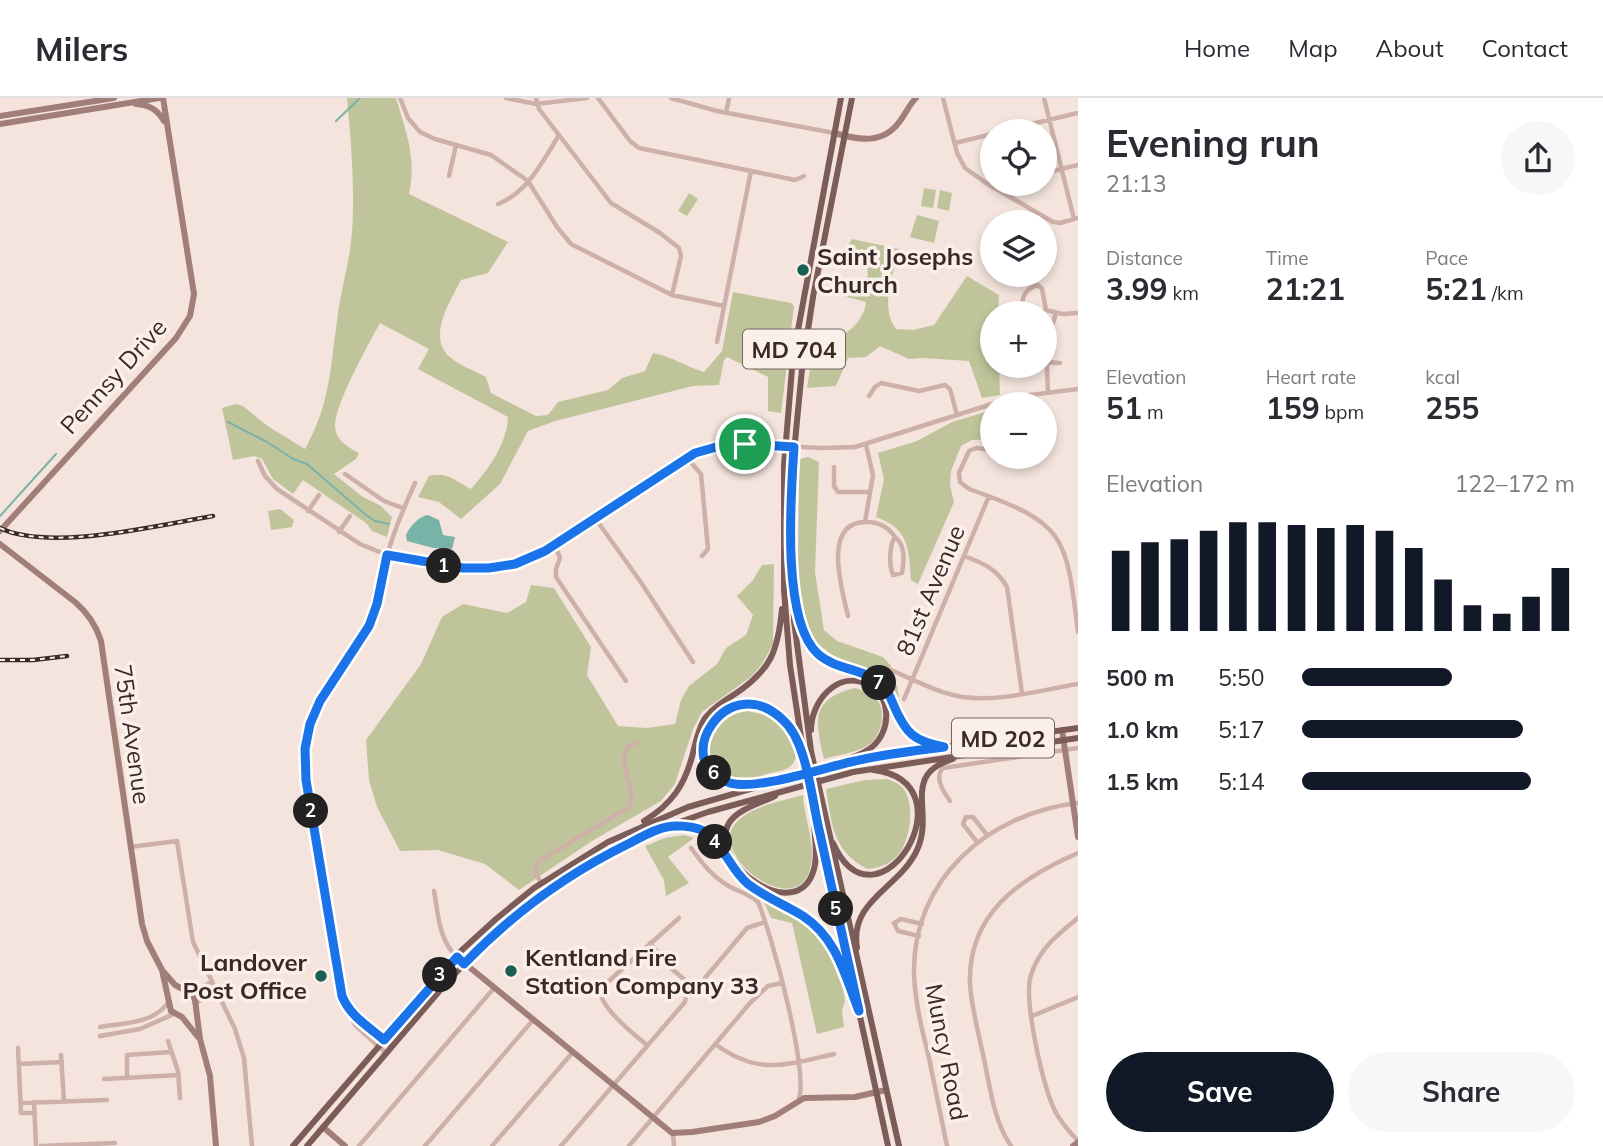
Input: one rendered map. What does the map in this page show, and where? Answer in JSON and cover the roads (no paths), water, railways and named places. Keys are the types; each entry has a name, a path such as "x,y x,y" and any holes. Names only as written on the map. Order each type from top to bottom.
{"main road":[{"name":"MD 704","path":"841,98 793,357 785,446 784,590 790,665 811,796 888,1146"},
{"name":"MD 704","path":"852,98 802,369 794,447 793,588 797,648 811,751 899,1146"},
{"path":"804,295 814,294"},
{"path":"793,588 802,631 816,652 836,665 878,681 888,692 908,733 921,741 944,747"},
{"path":"627,832 660,811 677,794 687,773 698,730 708,714 748,685 765,668 778,642 784,590"},
{"path":"811,751 812,713 824,694 836,685 850,682 863,683 873,688 882,697 886,708 886,725 881,737 866,751 830,766"},
{"path":"791,778 743,784 729,783 719,778 711,770 704,755 704,741 709,726 721,713 734,707 754,706 768,709 790,727 804,757"},
{"name":"MD 202","path":"293,1146 457,957 496,919 541,883 627,832 699,804 830,766 878,756 1078,728"},
{"name":"MD 202","path":"307,1146 464,964 501,929 547,892 607,855 668,826 708,812 864,769 1078,738"},
{"path":"864,992 856,945 858,923 869,902 899,876 916,851 923,826 924,778 937,765 977,752"},
{"path":"826,823 839,854 849,866 858,871 881,873 894,867 903,857 912,840 915,826 916,806 913,791 904,780 892,773 864,769"},
{"path":"792,788 740,813 726,829 726,845 735,862 750,878 770,890 782,893 793,891 803,886 812,875 816,845 811,796"},
{"path":"668,826 693,827 704,831 744,880 818,928 836,953 859,1011"},
{"path":"541,883 547,892"}],"street":[{"path":"0,116 161,98"},
{"name":"Pennsy Drive","path":"0,531 176,338 190,316 194,295 161,98"},
{"path":"400,98 408,118 418,130 429,137 491,155 528,181 568,241 672,295 724,306"},
{"path":"506,98 536,101 587,98"},
{"path":"598,98 630,141 639,148 795,180 804,176"},
{"path":"671,98 726,113 866,140 880,137 896,125 916,98"},
{"path":"726,113 729,98"},
{"path":"943,98 959,157 965,168 980,179"},
{"path":"1044,98 1049,119"},
{"path":"0,124 116,101 150,107 158,111 167,125"},
{"path":"536,101 611,203 679,248 681,256 672,295"},
{"path":"1053,119 1078,113"},
{"path":"498,204 516,194 528,181 559,135"},
{"path":"955,143 980,137"},
{"path":"449,176 456,145"},
{"path":"1008,196 1053,222 1060,223 1076,218 1057,150"},
{"path":"1057,170 1078,165"},
{"path":"717,342 751,170"},
{"path":"1024,301 1028,288 1038,285 1042,289 1043,301"},
{"path":"1057,313 1078,313"},
{"path":"1047,378 1048,392 1078,389"},
{"path":"869,396 881,383 912,391 945,385 950,389 957,415"},
{"path":"258,461 270,483 307,511 360,544 387,555 449,567 489,568 515,564 555,545 687,458 704,450 725,445 840,449 866,445 980,408"},
{"path":"865,522 872,467 866,445"},
{"path":"980,450 971,450 963,462 959,476 964,486 1036,516 1061,543 1069,568 1078,632"},
{"path":"687,458 701,474 708,549 702,556"},
{"path":"834,467 834,486 838,492 870,492"},
{"path":"345,474 384,500 403,508"},
{"path":"386,1054 355,1025 342,996 306,780 305,749 310,724 320,701 369,626 377,604 387,555 403,508 415,483"},
{"path":"307,511 319,495"},
{"name":"81st Avenue","path":"904,699 989,496"},
{"path":"339,532 350,516"},
{"path":"595,518 693,662"},
{"path":"848,616 839,568 839,545 847,528 865,522 883,526 895,537 900,542 902,573 893,575 892,543 895,537"},
{"name":"75th Avenue","path":"0,544 75,602 97,628 103,653 142,924 147,941 162,970 169,1001"},
{"path":"555,545 560,555 555,573 557,579 626,681"},
{"path":"964,556 990,567 1007,587 1022,692"},
{"path":"891,670 946,693 963,696 992,697 1078,684"},
{"path":"1062,730 1078,837"},
{"path":"541,883 535,871 539,861 629,807 632,794 624,756 628,746 637,743"},
{"path":"950,801 942,789 939,776 943,768 1078,748"},
{"name":"Muncy Road","path":"947,1146 916,999 915,963 919,936 928,906 944,877 977,842 1030,814 1075,803"},
{"path":"977,842 964,826 963,820 966,817 974,818 987,835"},
{"path":"130,847 177,841 193,942 235,1029 244,1058 252,1146"},
{"path":"691,848 709,872 758,902 782,983 799,1062 799,1100"},
{"path":"1011,1146 1002,1132 997,1115 975,1016 970,982 973,956 983,928 1003,899 1033,875 1078,853"},
{"path":"434,891 443,936 457,957 673,1133 759,1122 775,1116 799,1100 818,1096 858,1097 886,1090"},
{"path":"647,1045 605,1005 600,989 679,918"},
{"path":"1073,1146 1078,1141 1053,1106 1032,1016 1029,985 1037,960 1047,944 1078,918"},
{"path":"919,936 898,931 894,923 901,919 922,923"},
{"path":"705,978 747,928 765,922"},
{"path":"561,1146 685,1002 685,980 650,943"},
{"name":"75th Avenue","path":"162,970 185,991"},
{"path":"100,1027 142,1020 161,1012 174,992 212,982"},
{"path":"629,1146 764,989 782,983"},
{"path":"359,1146 494,988"},
{"path":"182,1017 190,1014 195,1005 216,990"},
{"path":"185,991 195,1005 200,1039 210,1076 216,1146"},
{"path":"1032,1016 1078,997"},
{"path":"169,1001 174,1014"},
{"path":"100,1036 140,1028 174,1014 182,1017 200,1039"},
{"path":"352,1014 392,1047"},
{"path":"425,1146 533,1020"},
{"path":"168,1041 179,1075 180,1098"},
{"path":"715,1044 732,1056 749,1063 772,1065 834,1054"},
{"path":"18,1048 21,1113 35,1112"},
{"path":"127,1077 127,1055 171,1052"},
{"path":"492,1146 573,1052"},
{"path":"61,1055 64,1101"},
{"path":"19,1064 62,1062"},
{"path":"104,1079 179,1075"},
{"path":"21,1103 107,1100"},
{"path":"34,1102 39,1146 115,1143"},
{"path":"323,1127 345,1146"},
{"path":"673,1133 674,1146"}],"water":[{"path":"428,515 439,520 443,535 455,537 452,549 433,548 407,541 406,535 412,525"}],"waterway":[{"path":"336,121 360,98"},
{"path":"228,422 293,459 307,464 366,515 375,521 389,524"},
{"path":"0,516 56,454"}],"railway":[{"path":"0,528 21,535 75,537 135,530 213,516"},
{"path":"0,660 67,656"}],"place":[{"name":"Saint Josephs Church","path":"803,270"},
{"name":"Kentland Fire Station Company 33","path":"511,971"},
{"name":"Landover Post Office","path":"321,976"}]}
